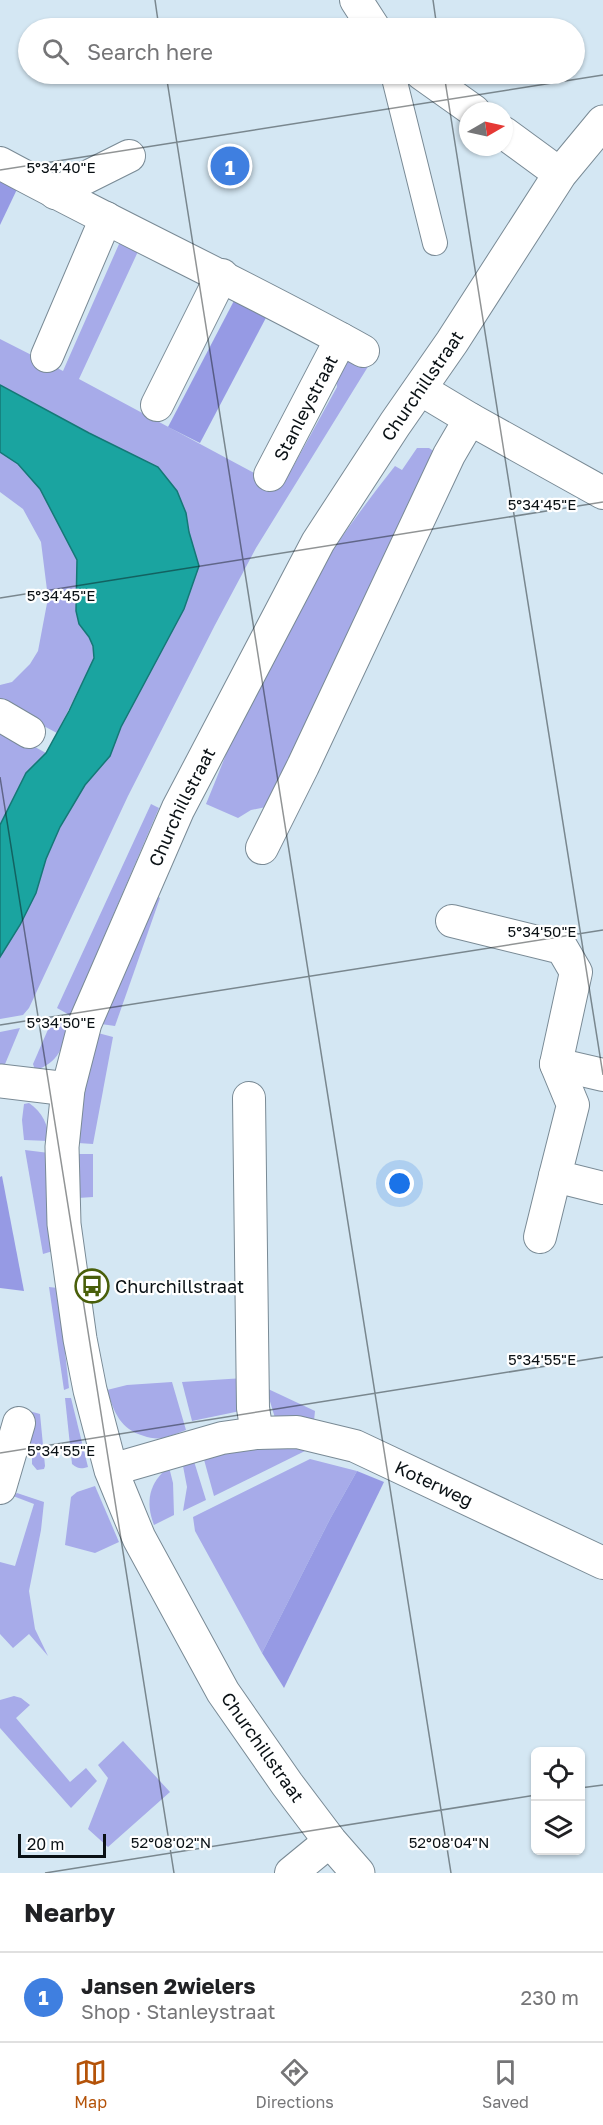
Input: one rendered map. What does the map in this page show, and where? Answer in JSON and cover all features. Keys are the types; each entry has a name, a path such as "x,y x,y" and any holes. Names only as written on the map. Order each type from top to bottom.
{"street":[{"path":"356,0 368,18"},
{"path":"395,84 435,243"},
{"path":"436,84 461,102"},
{"name":"Churchillstraat","path":"358,1873 330,1841 287,1784 223,1692 139,1538 111,1470 90,1390 80,1340 64,1224 62,1147 68,1089 85,1023 178,809 318,542 560,174 603,122"},
{"path":"513,140 560,174"},
{"path":"55,193 129,156"},
{"name":"Stanleystraat","path":"0,163 55,193 222,275 352,345 270,475"},
{"path":"47,356 106,218"},
{"path":"157,405 222,275"},
{"path":"420,389 603,493"},
{"path":"262,848 449,455 470,419"},
{"path":"0,715 29,732"},
{"path":"452,921 562,948 576,972 556,1064 573,1105 540,1237"},
{"path":"556,1064 603,1075"},
{"path":"0,1081 68,1089"},
{"path":"249,1098 253,1408 256,1433"},
{"path":"555,1176 603,1188"},
{"path":"0,1488 19,1423"},
{"name":"Koterweg","path":"111,1470 222,1438 256,1433 297,1432 355,1446 603,1563"},
{"path":"291,1873 330,1841"}],"shaded area":[{"path":"0,173 20,183 0,225"},
{"path":"123,235 141,245 79,379 256,474 283,485 337,387 335,366 339,358 369,365 256,548 215,625 128,796 29,1008 23,1015 0,1019 0,957 36,893 46,859 60,827 85,785 110,756 189,532 186,513 89,433 0,385 0,339 63,371"},
{"path":"237,295 269,312 200,443 168,427"},
{"path":"0,385 158,467 177,491 186,513 199,566 184,609 121,727 110,756 85,785 60,827 46,859 36,893 0,957 0,825 26,773 46,753 94,658 93,646 79,624 76,611 77,560 40,489 18,464 0,452"},
{"path":"417,448 429,448 435,452 266,807 251,810 238,818 206,804 255,685 292,615 324,564 376,490 395,466 402,470"},
{"path":"0,452 18,464 40,489 77,560 76,611 79,624 93,646 94,659 57,733 0,703 0,685 12,682 30,664 38,651 48,598 41,542 23,509 0,492"},
{"path":"0,728 46,753 26,773 0,825"},
{"path":"151,804 159,808 82,988 73,1017 57,1008"},
{"path":"157,896 160,898 115,1026 101,1024"},
{"path":"53,1018 70,1025 65,1040 55,1058 35,1070 33,1064"},
{"path":"20,1028 3,1069 0,1069 0,1032"},
{"path":"98,1033 113,1037 93,1144 78,1143 82,1104"},
{"path":"29,1103 44,1119 49,1141 24,1140 22,1120 24,1104"},
{"path":"25,1150 49,1153 53,1251 43,1254"},
{"path":"78,1154 93,1154 93,1197 78,1198"},
{"path":"2,1176 24,1291 0,1288 0,1177"},
{"path":"49,1287 58,1288 69,1388 64,1390"},
{"path":"244,1378 245,1410 192,1421 182,1382"},
{"path":"172,1382 186,1430 163,1438 148,1437 129,1429 115,1412 107,1390 127,1385"},
{"path":"266,1388 315,1411 314,1421 275,1418"},
{"path":"65,1398 71,1398 88,1467 80,1468 72,1464"},
{"path":"29,1411 40,1414 44,1469 37,1470 32,1464 32,1453 23,1451"},
{"path":"291,1447 307,1450 214,1496 203,1456 244,1448"},
{"path":"193,1458 206,1500 183,1511 187,1487 183,1466"},
{"path":"310,1459 357,1471 262,1653 195,1531 193,1517"},
{"path":"169,1467 173,1483 174,1515 154,1525 150,1508 151,1493 157,1479"},
{"path":"357,1471 384,1482 284,1688 262,1653"},
{"path":"95,1486 119,1542 95,1553 65,1545 71,1497 77,1492"},
{"path":"17,1493 44,1502 29,1591 35,1629 48,1656 29,1634 13,1648 0,1634 0,1562 15,1566 34,1504 13,1496"},
{"path":"14,1696 30,1705 16,1718 70,1782 86,1768 97,1781 71,1808 0,1728 0,1700"},
{"path":"123,1741 170,1792 108,1847 88,1829 108,1778 98,1765"}],"place":[{"name":"Jansen 2wielers","path":"230,166"},
{"name":"Churchillstraat","path":"92,1286"}]}
